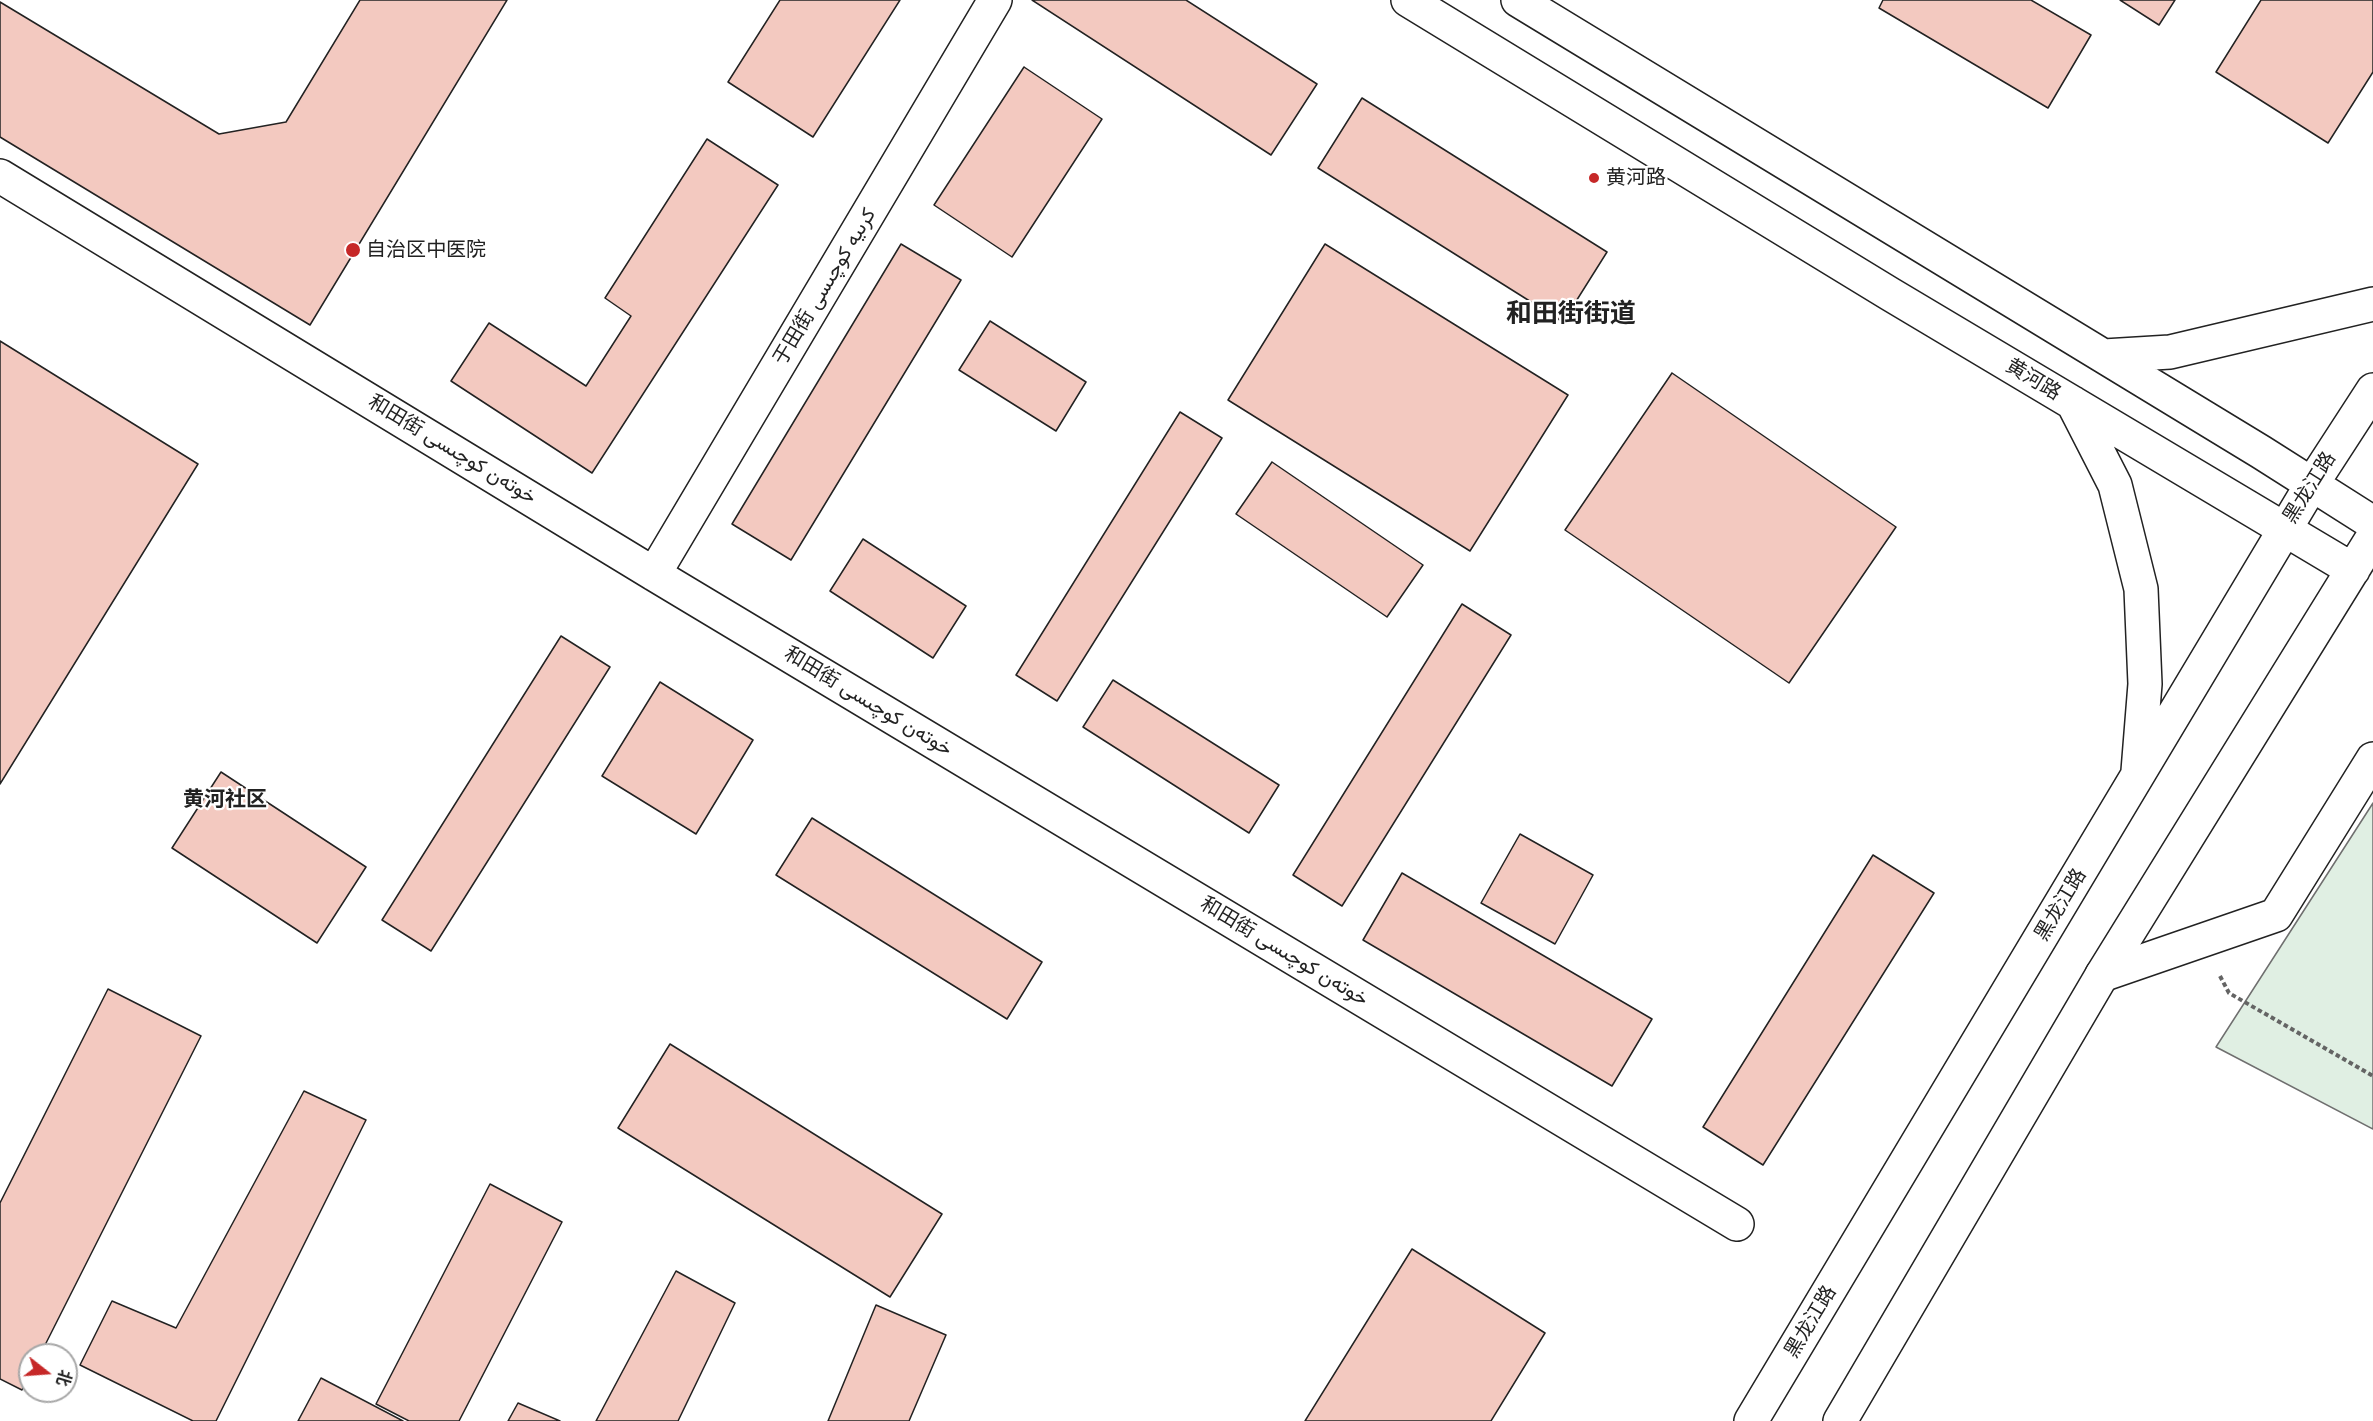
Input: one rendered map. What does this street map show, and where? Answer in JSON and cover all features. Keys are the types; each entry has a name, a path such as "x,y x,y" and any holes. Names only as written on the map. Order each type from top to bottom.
{"main road":[{"name":"于田街 كرىيە كوچىسى","path":"654,574 995,0"},
{"name":"黄河路","path":"1408,0 1880,288 2353,570"},
{"path":"1518,0 2373,523"},
{"name":"和田街 خوتەن كوچىسى","path":"0,176 654,574 1737,1224"},
{"path":"2103,356 2170,352 2373,304"},
{"name":"黑龙江路","path":"1751,1421 2137,779 2284,529 2373,390"},
{"path":"2073,404 2115,485 2141,589 2145,684 2137,779"},
{"path":"1840,1421 2102,975 2373,537"},
{"path":"2102,975 2276,915 2373,759"}],"path":[{"path":"2201,941 2229,993 2373,1076"}],"green space":[{"path":"2373,803 2373,1129 2216,1047"}],"building":[{"path":"360,0 507,0 310,325 0,137 0,2 219,134 286,122"},
{"path":"780,0 900,0 813,137 728,82"},
{"path":"1032,0 1186,0 1317,84 1271,155"},
{"path":"1883,0 2031,0 2091,35 2048,108 1879,8"},
{"path":"2120,0 2175,0 2159,25"},
{"path":"2261,0 2373,0 2373,72 2328,143 2216,72"},
{"path":"1024,67 1102,119 1012,257 934,205"},
{"path":"1362,98 1607,252 1563,322 1318,168"},
{"path":"707,139 778,185 592,473 451,381 489,323 586,386 631,316 605,298"},
{"path":"901,244 961,280 791,560 732,524"},
{"path":"1325,244 1568,395 1470,551 1228,400"},
{"path":"990,321 1086,382 1056,431 959,370"},
{"path":"0,341 198,464 0,784"},
{"path":"1672,373 1896,527 1789,683 1565,530"},
{"path":"1180,412 1222,438 1057,701 1016,675"},
{"path":"1272,462 1423,565 1387,617 1236,514"},
{"path":"863,539 966,606 933,658 830,591"},
{"path":"1462,604 1511,635 1342,906 1293,875"},
{"path":"561,636 610,667 431,951 382,920"},
{"path":"1113,680 1279,785 1249,833 1083,727"},
{"path":"660,682 753,740 696,834 602,776"},
{"path":"221,772 366,867 317,943 172,848"},
{"path":"812,818 1042,962 1007,1019 776,875"},
{"path":"1520,834 1593,875 1555,944 1481,903"},
{"path":"1873,855 1934,893 1763,1165 1703,1127"},
{"path":"1402,873 1652,1019 1612,1086 1363,940"},
{"path":"108,989 201,1036 46,1343 18,1343 18,1388 0,1379 0,1203"},
{"path":"670,1044 942,1214 890,1297 618,1128"},
{"path":"304,1091 366,1120 216,1421 193,1421 80,1365 112,1301 176,1328"},
{"path":"490,1184 562,1222 459,1421 409,1421 376,1404"},
{"path":"1412,1249 1545,1333 1491,1421 1305,1421"},
{"path":"676,1271 735,1303 678,1421 596,1421"},
{"path":"876,1305 946,1335 909,1421 828,1421"},
{"path":"321,1378 403,1421 298,1421"},
{"path":"518,1403 560,1421 508,1421"}],"place":[{"name":"黄河路","path":"1594,178"},
{"name":"自治区中医院","path":"353,250"}],"district":[{"name":"和田街街道","path":"1571,315"},
{"name":"黄河社区","path":"225,800"}]}
